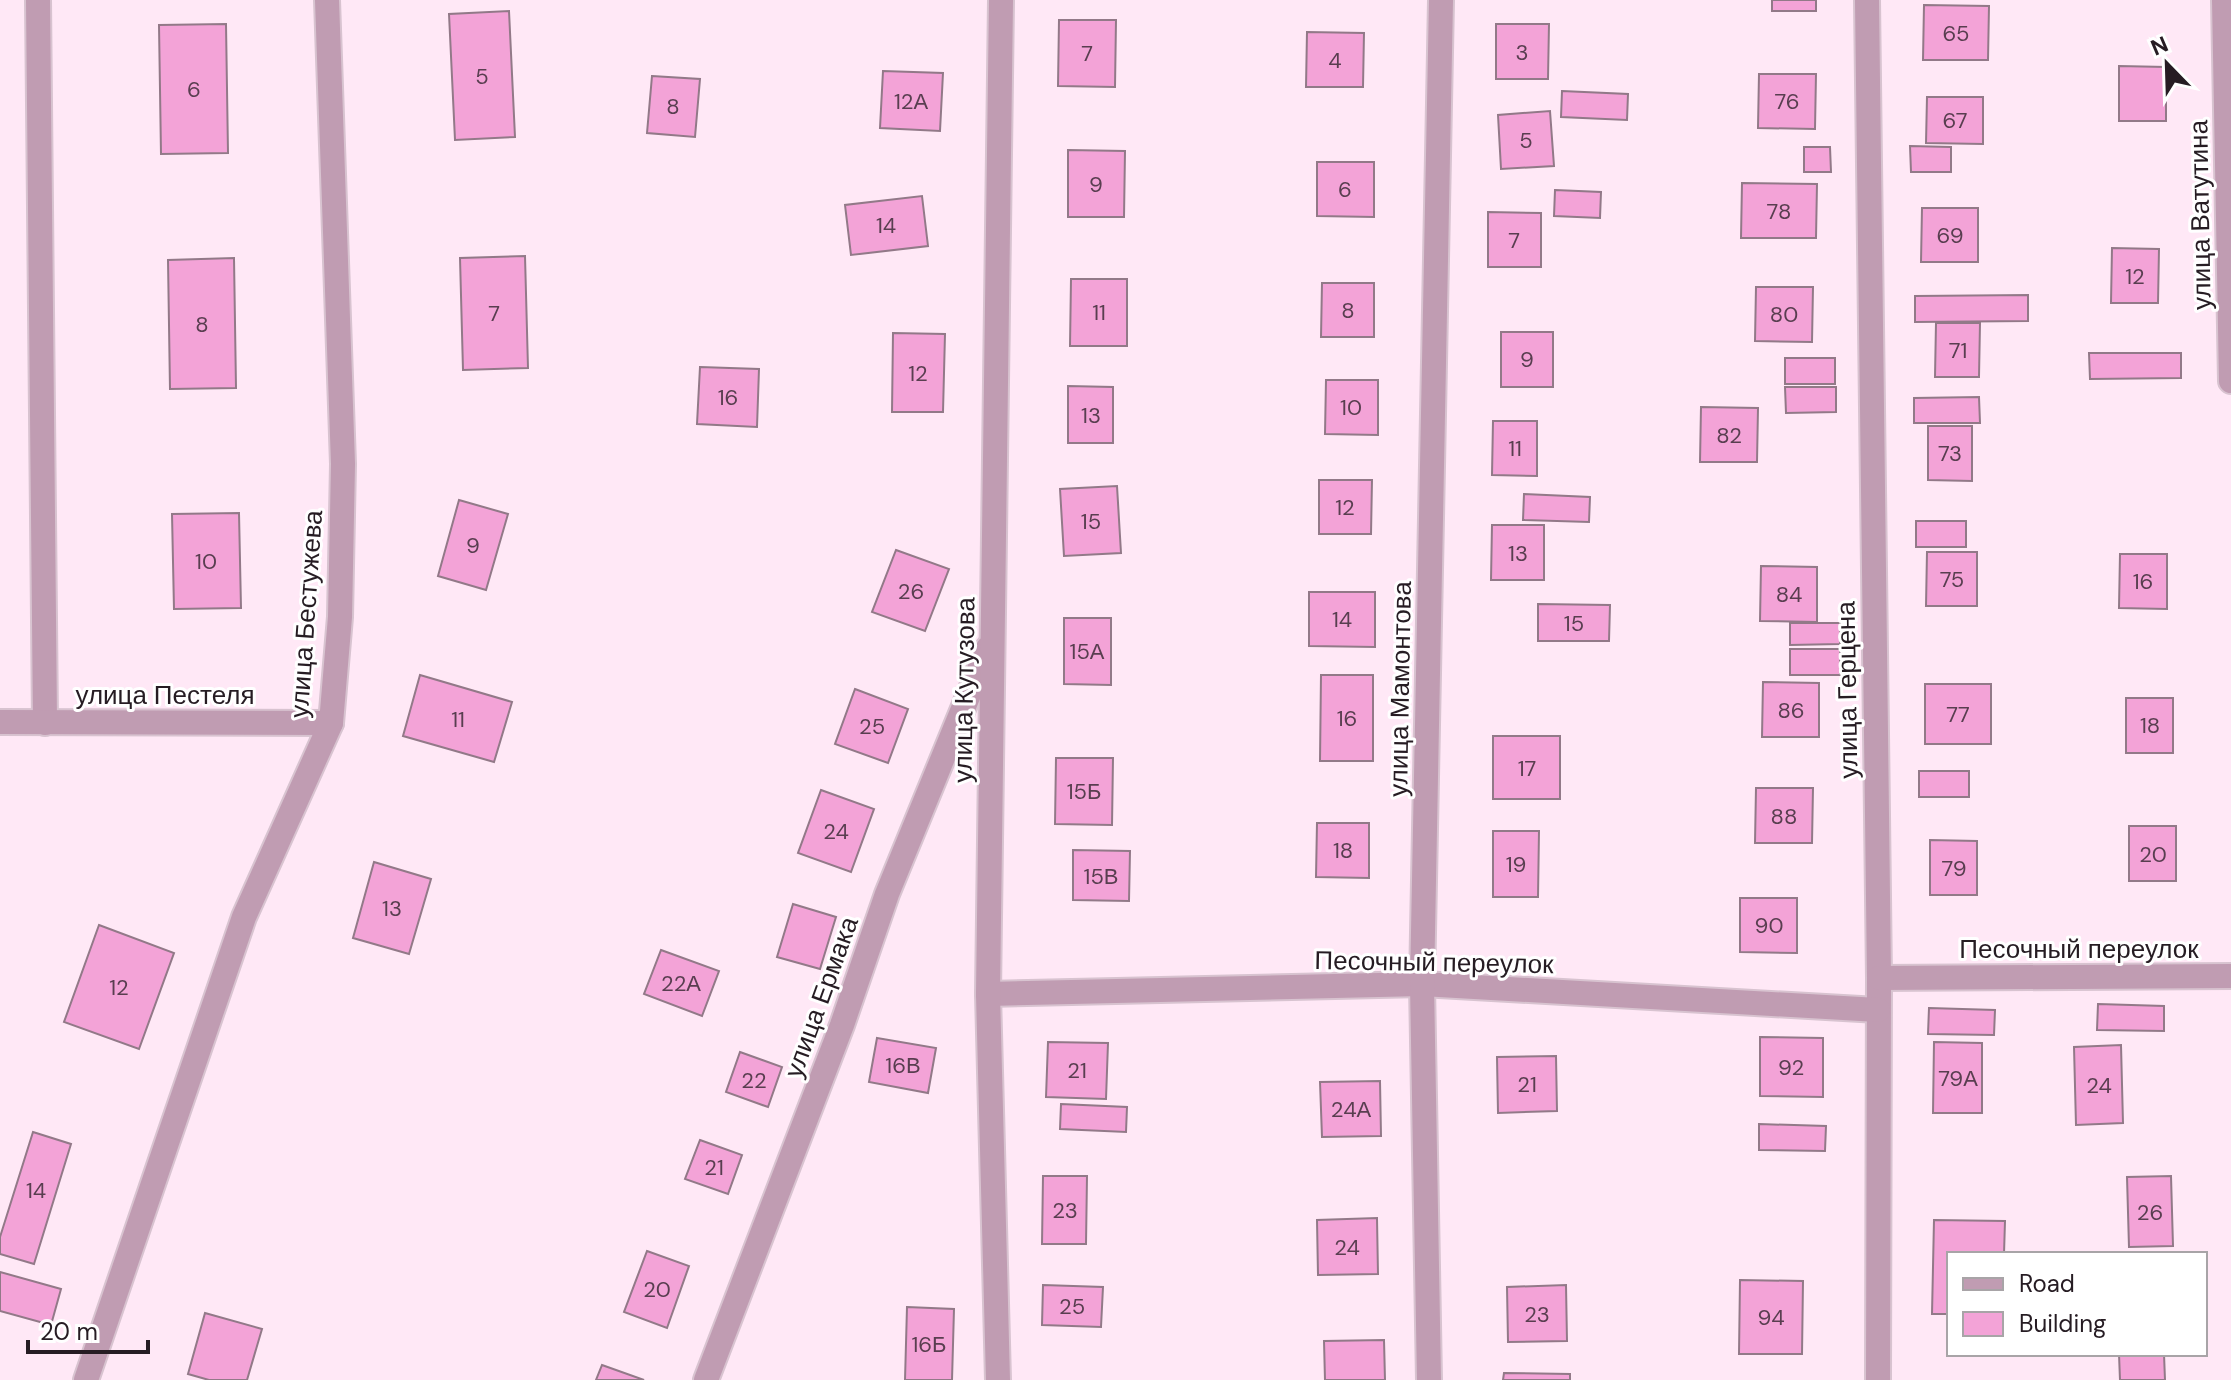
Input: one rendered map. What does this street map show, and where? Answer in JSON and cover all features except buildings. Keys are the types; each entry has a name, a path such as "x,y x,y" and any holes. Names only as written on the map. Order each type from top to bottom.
{"street":[{"path":"38,0 45,723"},
{"name":"улица Бестужева","path":"86,1380 244,917 331,723 340,617 343,464 327,0"},
{"name":"улица Кутузова","path":"998,1380 988,994 1001,0"},
{"name":"улица Мамонтова","path":"1429,1380 1422,984 1441,0"},
{"name":"улица Герцена","path":"1867,0 1879,978 1878,1380"},
{"name":"улица Ватутина","path":"2224,0 2231,381"},
{"name":"улица Ермака","path":"706,1380 842,1025 887,894 993,634"},
{"name":"улица Пестеля","path":"0,722 331,723"},
{"name":"Песочный переулок","path":"1879,978 2231,976"},
{"name":"Песочный переулок","path":"988,994 1422,984 1878,1010"}]}
